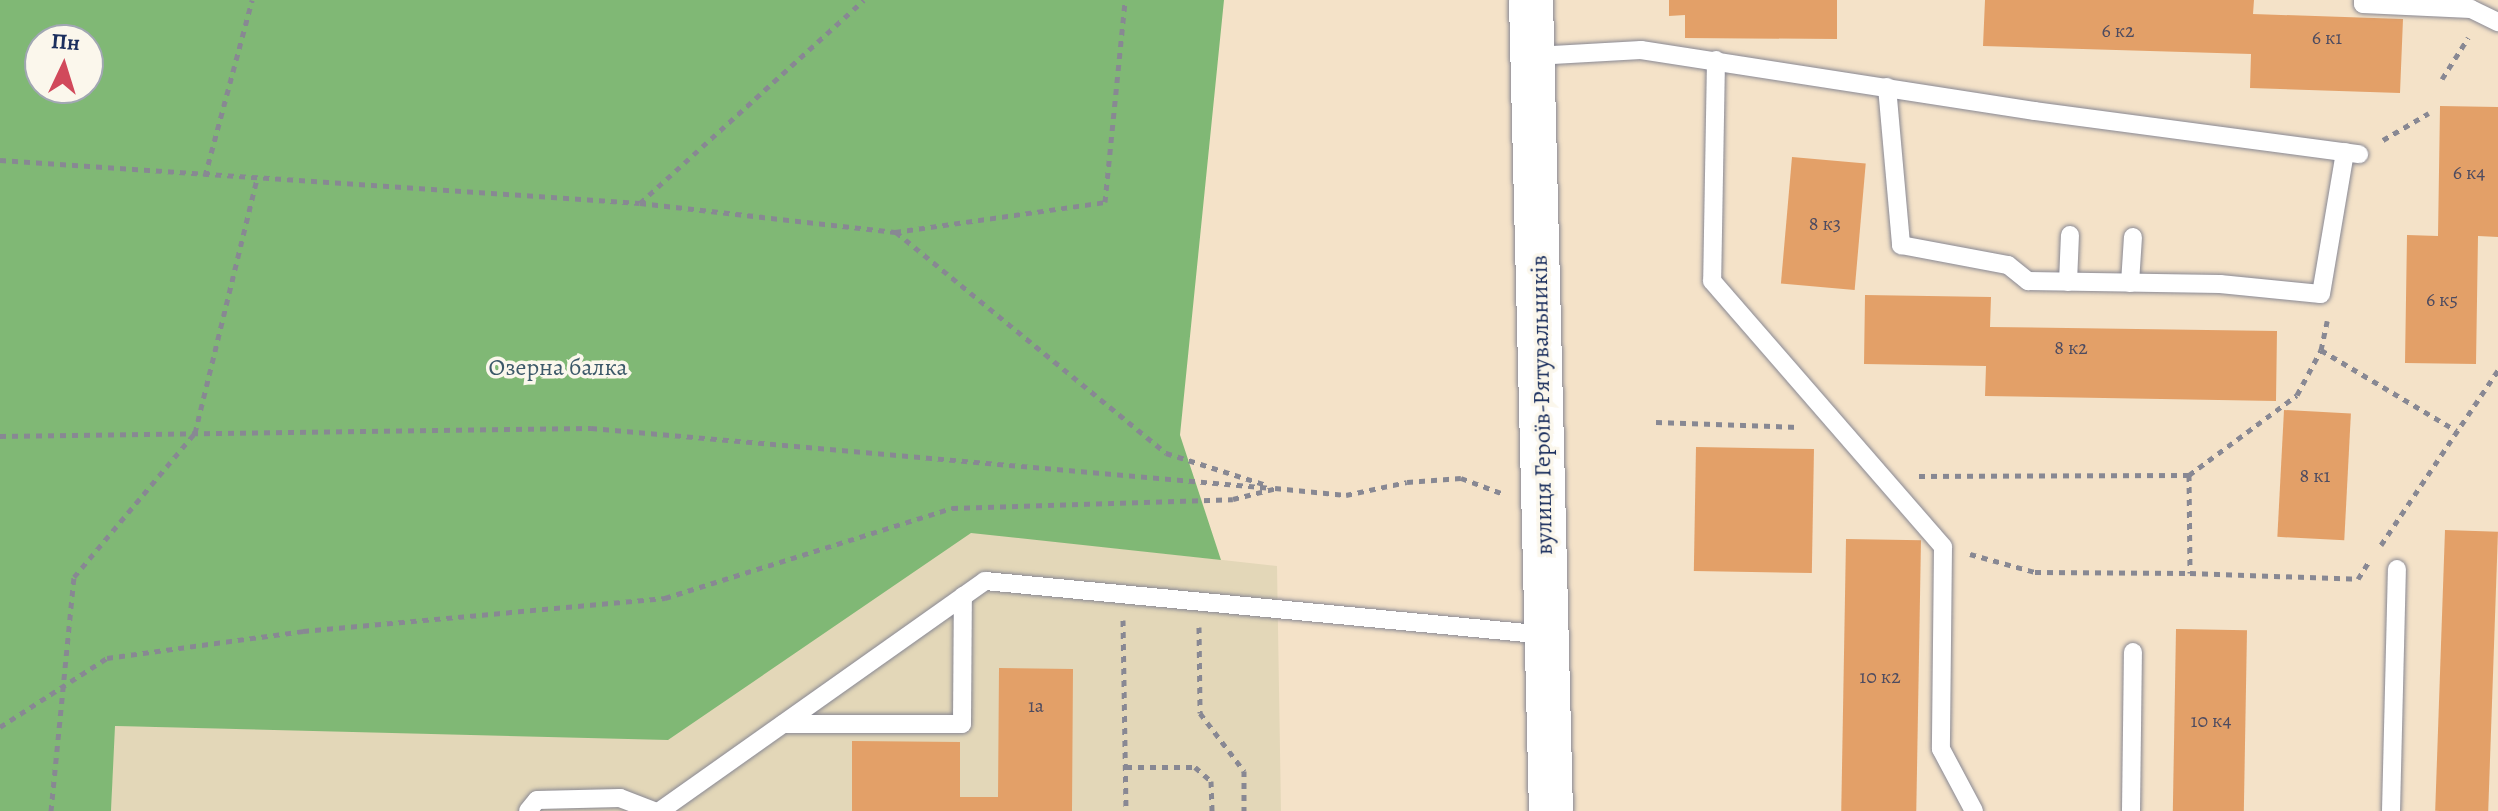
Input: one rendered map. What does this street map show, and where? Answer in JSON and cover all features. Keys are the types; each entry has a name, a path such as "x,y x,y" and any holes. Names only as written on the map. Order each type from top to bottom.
{"main road":[{"name":"вулиця Героїв-Рятувальників","path":"1531,0 1535,56 1551,811"}],"lane":[{"path":"2363,0 2363,4 2471,4 2498,22"},
{"path":"1535,56 1641,50 2352,153 2321,294 2220,284 2028,281 2008,265 1901,245 1887,87"},
{"path":"1716,60 1712,281 1943,547 1941,749 1974,811"},
{"path":"2068,282 2070,235"},
{"path":"2130,283 2133,237"},
{"path":"2391,811 2397,569"},
{"path":"528,811 537,800 620,798 657,811 985,581 1547,635"},
{"path":"783,724 962,724 963,596"},
{"path":"2131,811 2133,652"}],"path":[{"path":"205,176 252,0"},
{"path":"640,203 864,0"},
{"path":"0,160 640,203 895,232 1105,202 1125,0"},
{"path":"2442,79 2467,45 2471,4"},
{"path":"2352,153 2429,113"},
{"path":"51,811 74,577 195,433 257,179"},
{"path":"895,232 1166,453 1277,488"},
{"path":"1864,456 1914,476 2189,475 2297,395 2321,350 2329,308"},
{"path":"2321,350 2457,431"},
{"path":"1943,547 2035,572 2358,579 2498,370"},
{"path":"1656,422 1803,427"},
{"path":"0,436 591,428 1346,495 1407,482 1461,478 1544,502"},
{"path":"2189,475 2190,573"},
{"path":"0,727 107,658 303,631 665,598 952,508 1233,499 1277,488"},
{"path":"1123,595 1126,811"},
{"path":"1198,602 1200,713 1244,771 1244,811"},
{"path":"1126,767 1195,767 1211,781 1212,811"}],"shaded area":[{"path":"971,532 1277,566 1281,811 111,811 114,726 668,739"}],"green space":[{"name":"Озерна балка","path":"0,0 1224,0 1180,435 1221,560 971,533 668,740 115,726 111,811 0,811"}],"building":[{"path":"1669,0 1837,0 1837,39 1685,38 1685,15 1669,16"},
{"path":"1985,0 2254,0 2253,14 2403,19 2400,93 2250,88 2251,54 1983,46"},
{"path":"2440,106 2498,107 2498,237 2478,236 2476,364 2405,363 2407,235 2438,236"},
{"path":"1792,157 1866,163 1855,290 1781,284"},
{"path":"1865,295 1991,297 1990,327 2277,331 2276,401 1985,396 1986,366 1864,364"},
{"path":"2284,410 2351,414 2344,540 2277,537"},
{"path":"1696,447 1814,449 1812,573 1694,571"},
{"path":"2445,530 2498,532 2488,811 2435,811"},
{"path":"1846,539 1921,540 1916,811 1841,811"},
{"path":"2176,629 2247,630 2244,811 2173,811"},
{"path":"999,668 1073,669 1072,811 852,811 852,741 960,742 960,797 998,797"}]}
